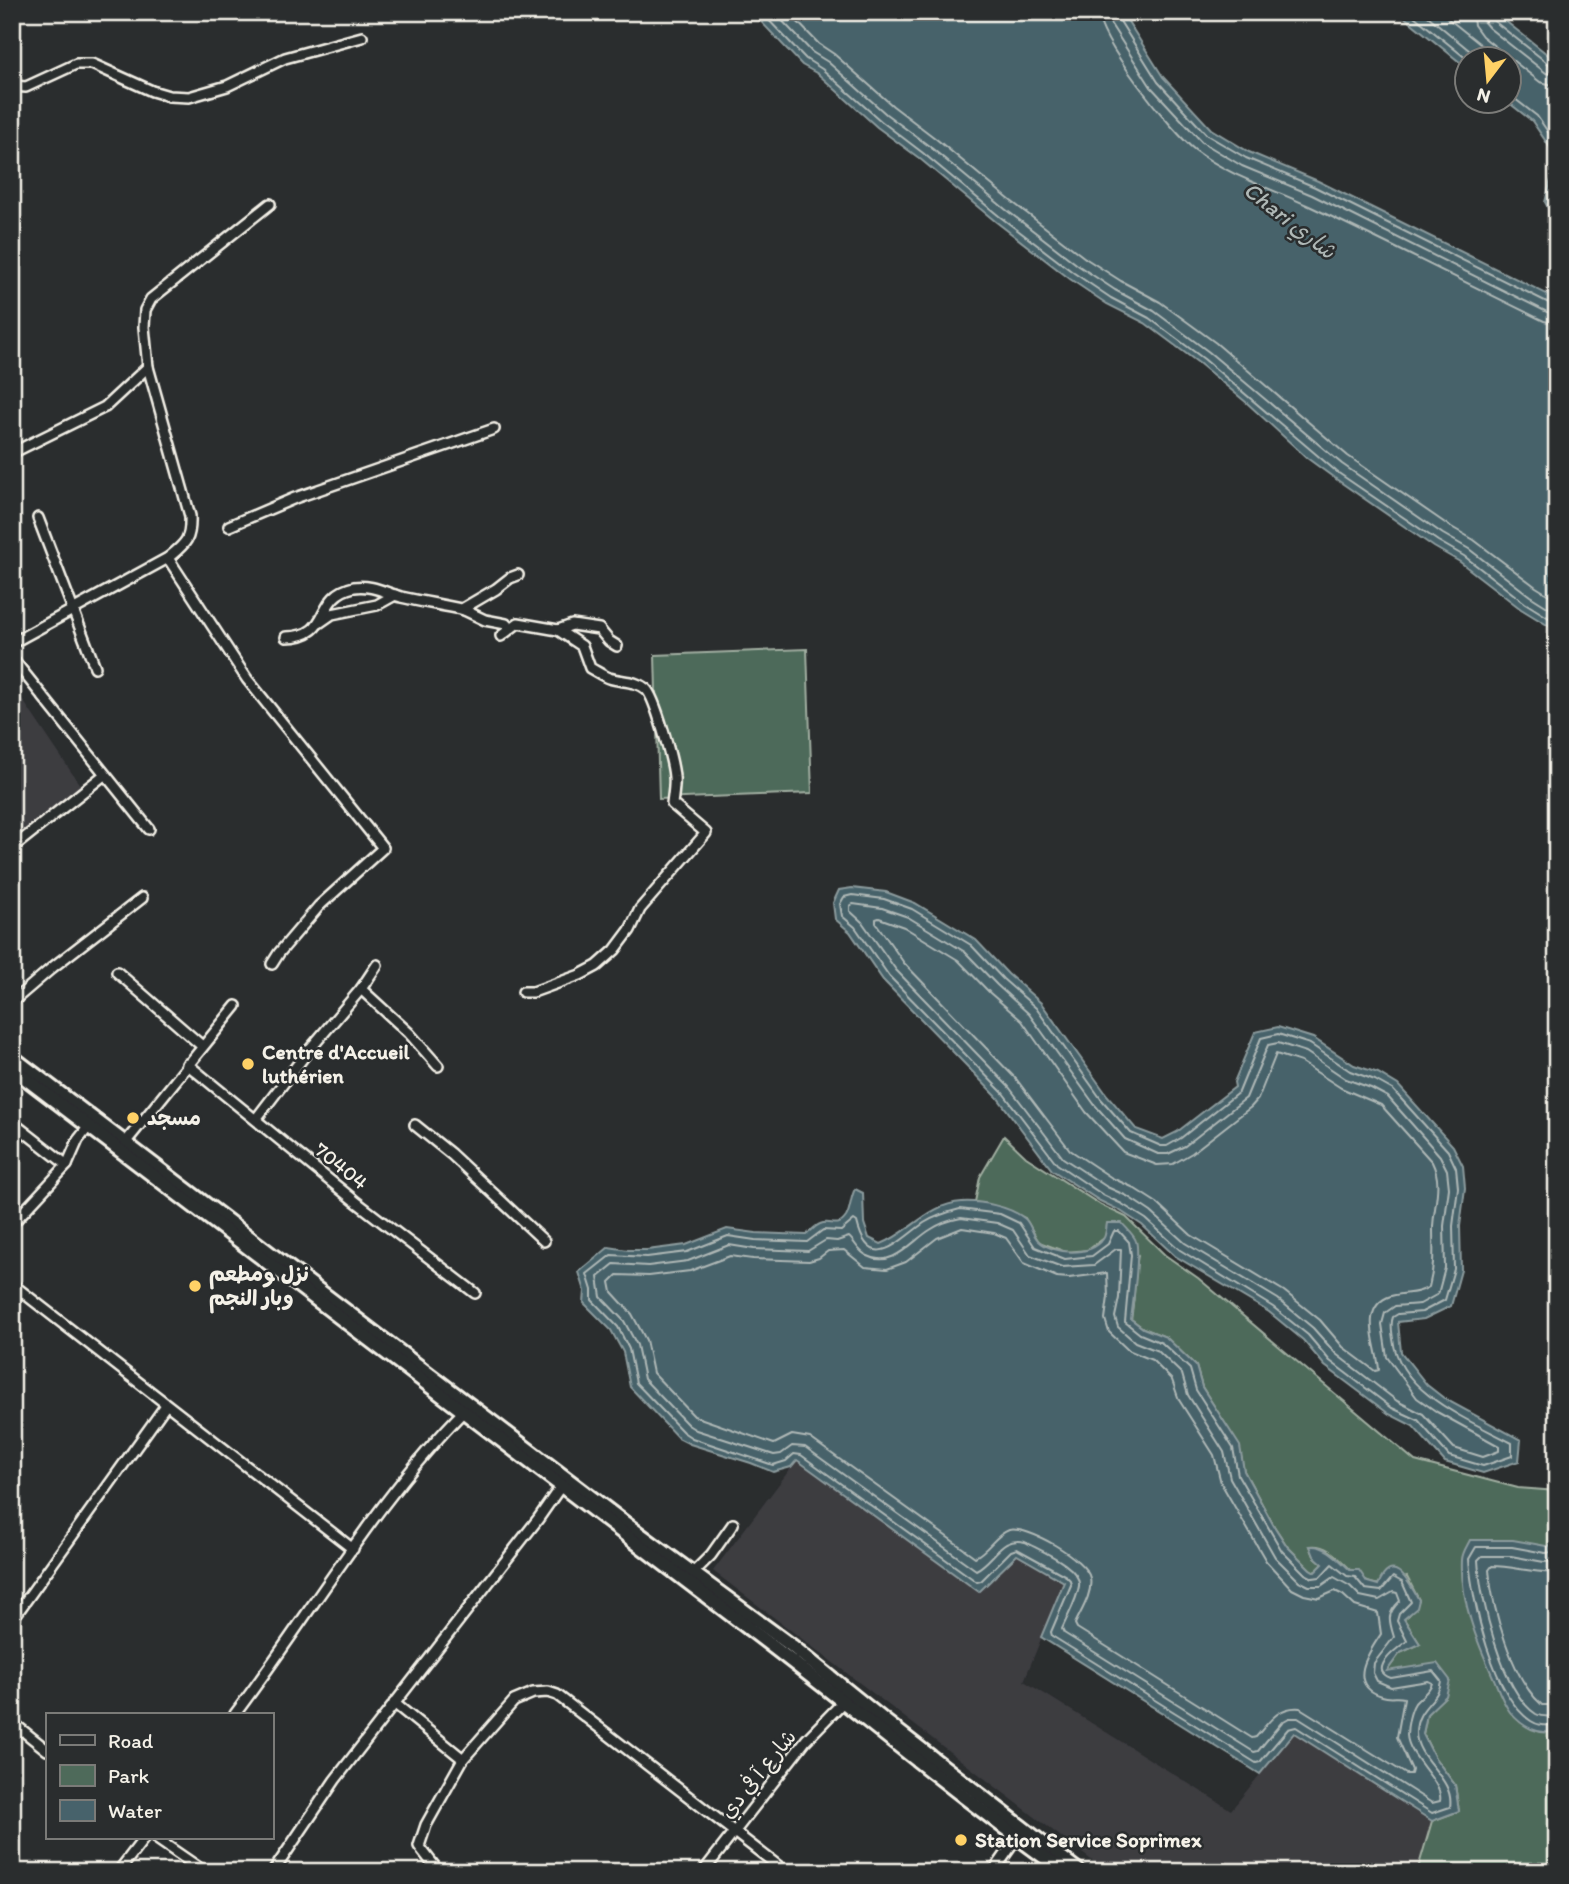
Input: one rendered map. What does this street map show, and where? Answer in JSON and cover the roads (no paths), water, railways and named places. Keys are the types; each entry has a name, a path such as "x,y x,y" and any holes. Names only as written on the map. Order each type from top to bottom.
{"main road":[{"path":"12,1057 91,1123 125,1143 561,1486 886,1722 1080,1872"},
{"path":"12,1068 91,1123 466,1409 693,1573 848,1697 1017,1838 1065,1872"}],"street":[{"path":"12,86 26,87 76,64 92,64 152,91 169,96 189,97 227,86 285,58 362,37"},
{"path":"12,643 168,558 186,543 191,533 190,516 148,367 145,310 152,299 270,204"},
{"path":"12,453 105,407 148,367"},
{"path":"229,526 295,498 494,429"},
{"path":"38,518 96,667"},
{"path":"168,558 247,679 383,848 319,906 272,964"},
{"path":"465,610 463,609 518,575"},
{"path":"286,637 304,635 316,628 335,594 363,586 465,610 485,620 506,624"},
{"path":"319,623 332,614 377,605 396,595"},
{"path":"501,636 518,623 558,630 582,646 590,668 609,678 635,683 647,690 663,726 674,775 672,804 706,833 640,909 630,930 615,950 597,966 533,992 523,992"},
{"path":"558,630 572,625 599,629 617,646"},
{"path":"12,658 149,829"},
{"path":"12,848 104,775"},
{"path":"12,1002 142,898"},
{"path":"256,1119 377,965"},
{"path":"117,972 202,1046"},
{"path":"360,989 409,1034 438,1066"},
{"path":"125,1143 236,1006"},
{"name":"70404","path":"187,1064 355,1201 475,1293"},
{"path":"12,1122 67,1165"},
{"path":"12,1224 67,1165 78,1140 91,1123"},
{"path":"415,1125 451,1154 544,1241"},
{"path":"12,1284 353,1549"},
{"path":"12,1620 166,1405"},
{"path":"236,1713 430,1447 466,1409"},
{"path":"273,1872 335,1780 561,1486"},
{"path":"693,1573 711,1555 733,1524"},
{"path":"439,1872 419,1846 426,1825 463,1759 514,1701 533,1693 548,1692 557,1695 786,1872"},
{"name":"شارع آ في دي","path":"703,1872 806,1740 848,1697"},
{"path":"394,1703 463,1759"},
{"path":"12,1722 46,1749"},
{"path":"993,1872 1017,1838"},
{"path":"118,1872 143,1839"},
{"path":"157,1839 205,1872"}],"water":[{"name":"Chari شاري","path":"752,12 1122,12 1163,77 1211,129 1249,152 1318,181 1557,299 1557,631 1521,609 1460,562 1434,547 1307,458 1247,403 1145,323 1107,304 1070,279 877,127 818,74 802,65"},
{"path":"1398,12 1494,12 1557,62 1557,224 1545,202 1555,155 1532,121 1524,115 1524,46 1454,46 1454,57"},
{"path":"852,888 886,892 915,903 976,940 1008,974 1041,1003 1107,1095 1136,1129 1163,1139 1177,1132 1235,1087 1234,1082 1255,1032 1278,1027 1313,1038 1354,1065 1378,1073 1398,1085 1453,1146 1463,1166 1465,1188 1460,1226 1461,1270 1451,1306 1424,1319 1398,1322 1401,1352 1427,1385 1445,1399 1521,1440 1519,1461 1483,1473 1445,1462 1413,1426 1389,1414 1325,1366 1303,1340 1269,1312 1175,1256 1142,1225 1052,1170 997,1097 883,980 850,932 835,919 833,903 839,890"},
{"path":"855,1189 863,1193 864,1223 869,1238 881,1244 929,1213 962,1202 977,1202 1011,1210 1026,1220 1039,1241 1062,1251 1090,1249 1104,1238 1107,1223 1122,1223 1134,1236 1137,1247 1131,1319 1143,1328 1166,1337 1196,1366 1202,1387 1240,1446 1244,1471 1287,1546 1315,1572 1323,1564 1314,1556 1310,1546 1327,1550 1350,1570 1359,1570 1367,1582 1378,1585 1389,1570 1395,1570 1406,1579 1419,1600 1417,1608 1404,1619 1420,1644 1400,1653 1387,1671 1437,1663 1450,1680 1446,1696 1427,1714 1423,1734 1435,1758 1455,1785 1459,1811 1432,1821 1294,1733 1260,1774 1041,1637 1064,1582 1017,1555 979,1592 797,1460 791,1467 773,1472 678,1438 630,1387 623,1352 611,1330 584,1303 585,1291 579,1272 609,1247 647,1250 686,1245 727,1229 806,1235 820,1224 837,1224 843,1221 848,1214"},
{"path":"1470,1540 1513,1540 1546,1546 1557,1545 1557,1731 1537,1731 1525,1726 1510,1712 1501,1696 1476,1636 1464,1591 1462,1560"}],"place":[{"name":"Centre d'Accueil luthérien","path":"248,1064"},
{"name":"مسجد","path":"133,1118"},
{"name":"نزل ومطعم وبار النجم","path":"195,1286"},
{"name":"Station Service Soprimex","path":"961,1840"}]}
